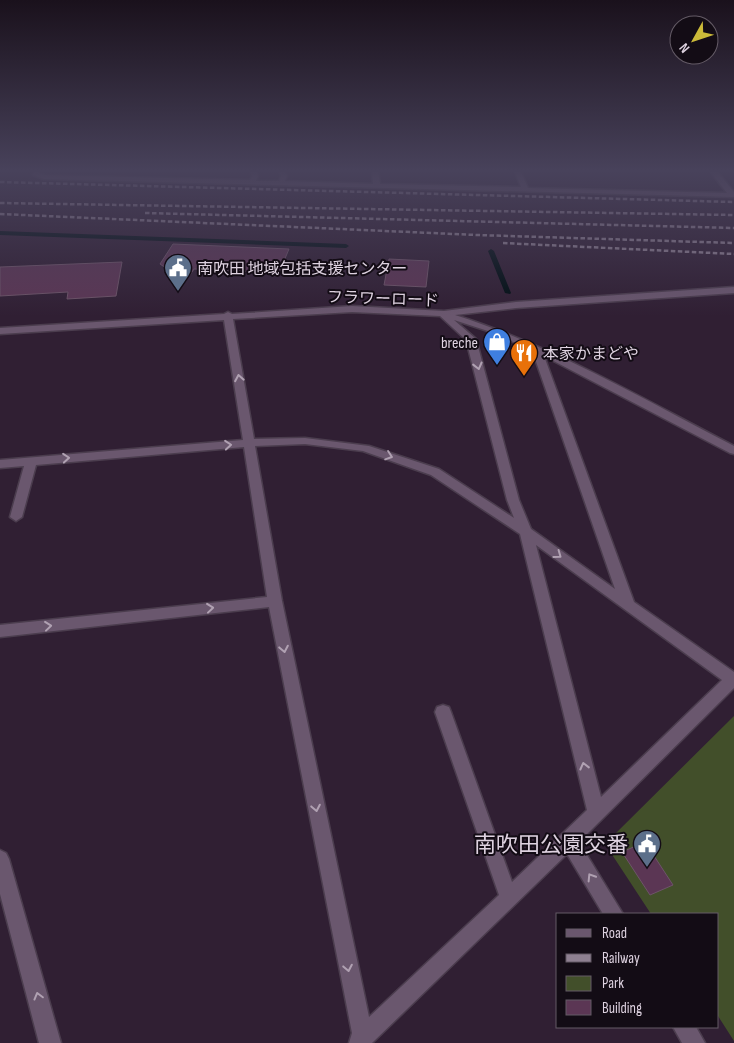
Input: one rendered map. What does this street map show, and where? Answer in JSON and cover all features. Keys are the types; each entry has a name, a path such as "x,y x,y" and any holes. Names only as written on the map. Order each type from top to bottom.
{"street":[{"path":"442,314 516,305 734,290"},
{"name":"フラワーロード","path":"0,331 228,315 352,309 442,314 491,329 536,348 734,451"},
{"path":"442,314 470,339 513,500 526,532 596,813"},
{"path":"228,315 275,601 360,1040"},
{"path":"536,348 628,605"},
{"path":"0,464 250,443 305,441 365,448 435,472 526,532 733,680 360,1040"},
{"path":"16,517 31,461"},
{"path":"0,631 275,601"},
{"path":"443,712 509,898"},
{"path":"568,840 613,913"},
{"path":"0,859 50,1043"},
{"path":"685,1028 694,1043"}],"green space":[{"path":"734,716 734,1041 719,1018 719,913 650,913 611,853 616,833"}],"building":[{"path":"173,244 289,249 279,273 194,269 190,275 176,275 160,264"},
{"path":"389,259 429,261 426,287 384,285"},
{"path":"122,262 116,296 67,299 68,292 0,296 0,267"},
{"name":"南吹田公園交番","path":"645,842 673,885 650,895 622,852"}],"waterway":[{"path":"0,233 346,246"},
{"path":"491,251 508,293"}],"railway":[{"path":"106,219 477,235 734,243"},
{"path":"368,219 734,228"},
{"path":"503,243 734,254"}],"place":[{"name":"南吹田 地域包括支援センター","path":"178,292"},
{"name":"breche","path":"497,366"},
{"name":"本家かまどや","path":"524,377"},
{"name":"南吹田公園交番","path":"647,868"}]}
